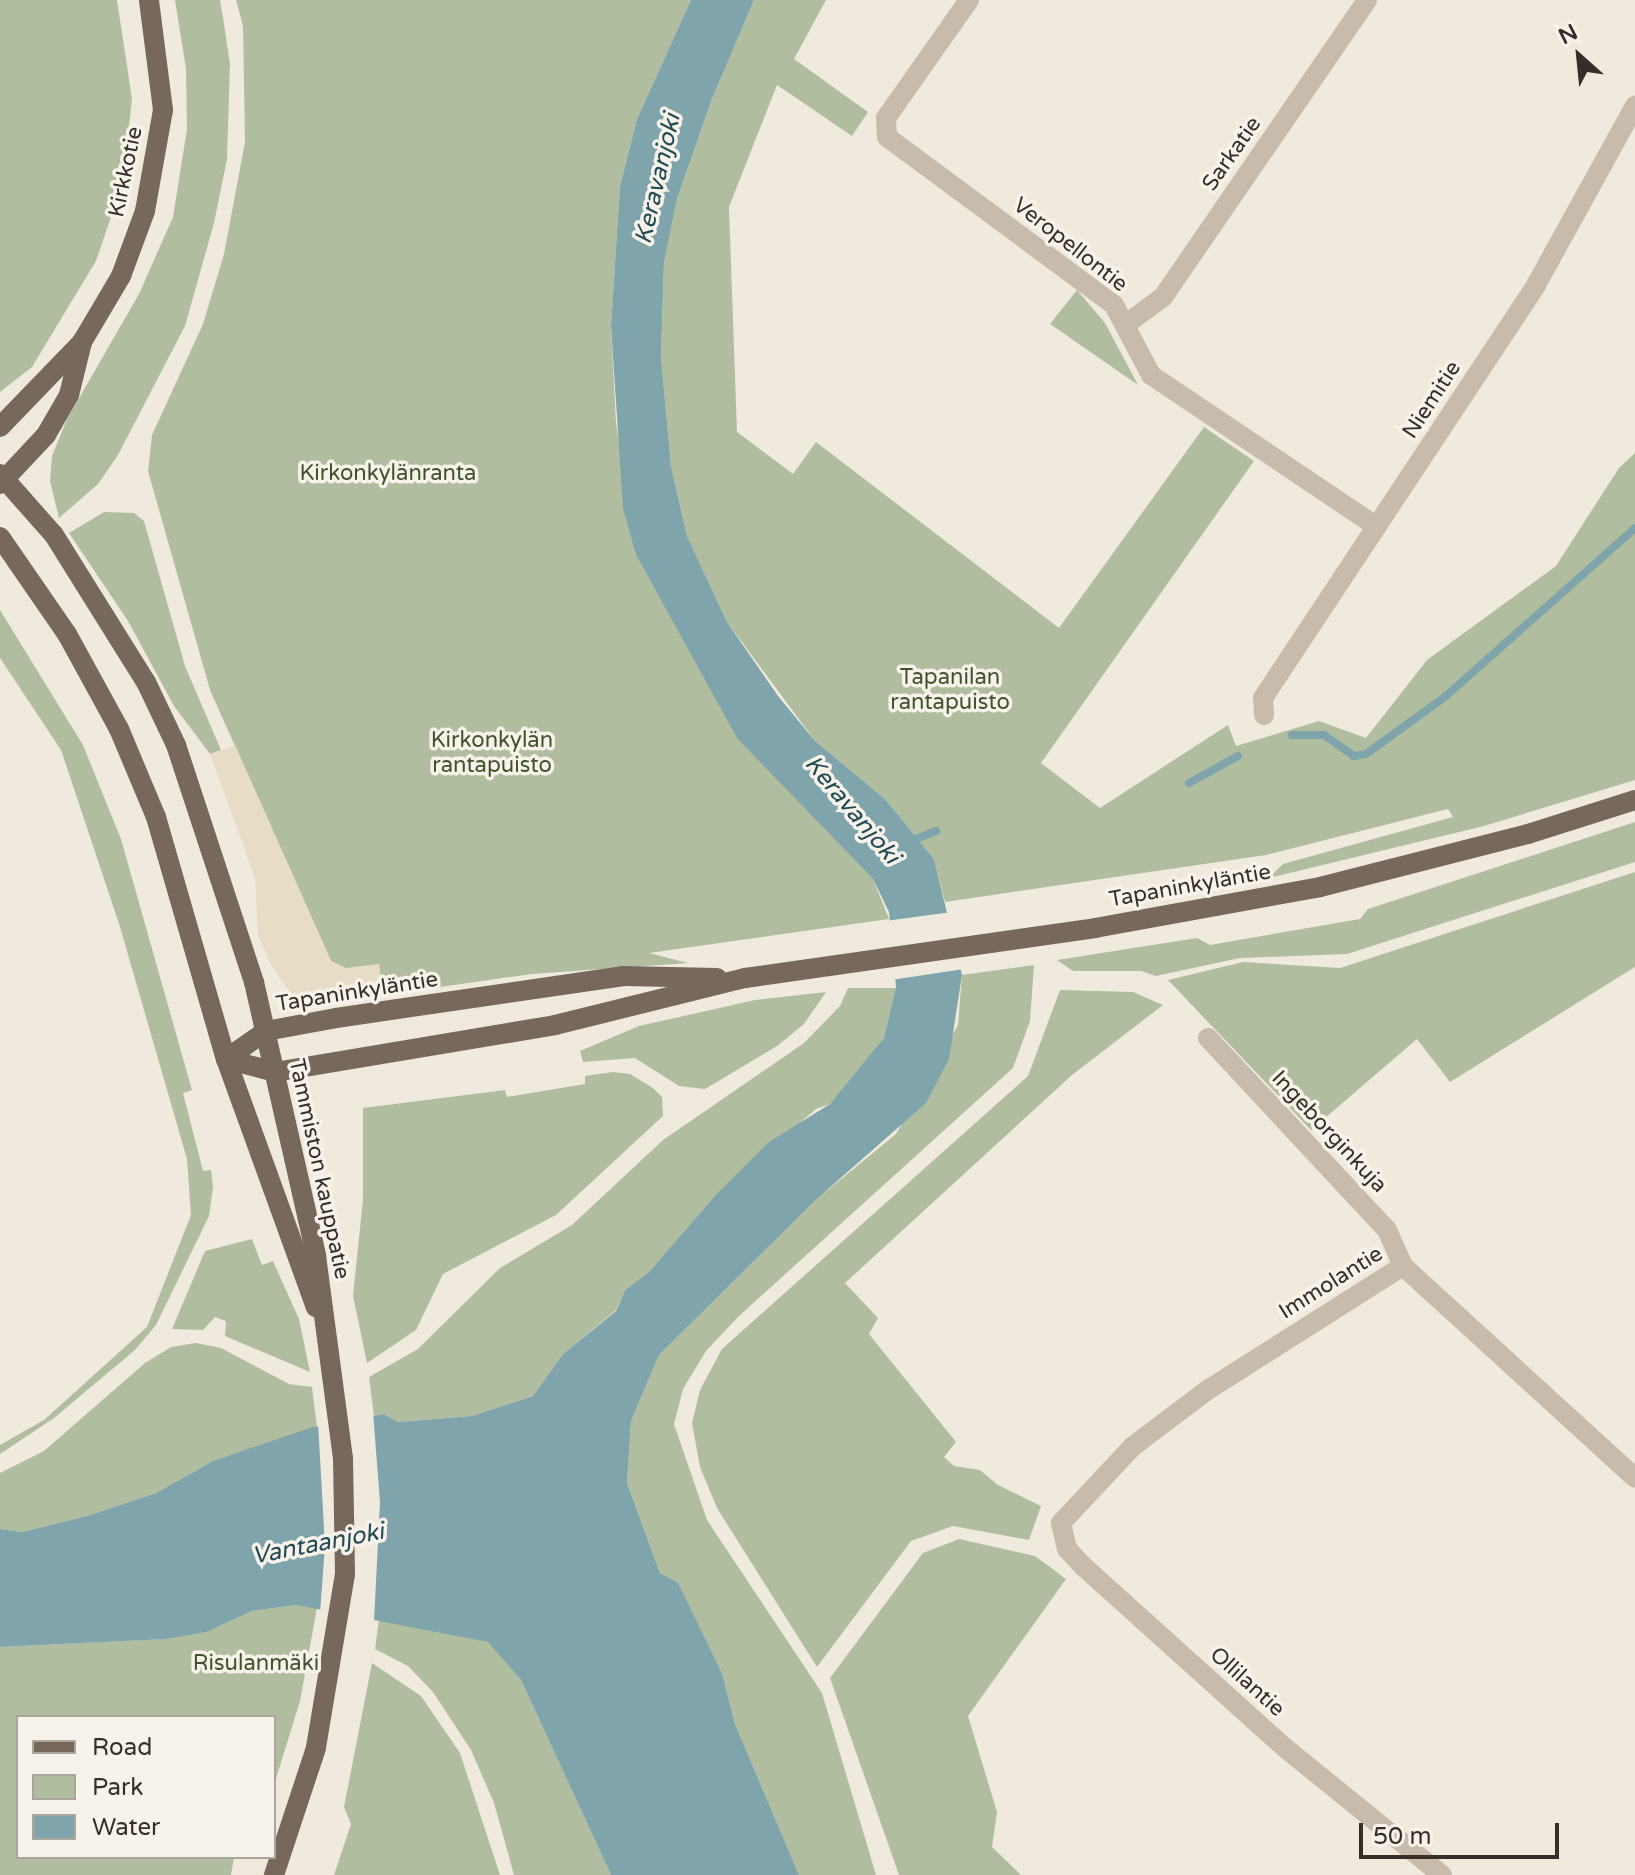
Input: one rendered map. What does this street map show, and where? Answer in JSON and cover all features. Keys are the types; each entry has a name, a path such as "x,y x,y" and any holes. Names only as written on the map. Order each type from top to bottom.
{"main road":[{"name":"Kirkkotie","path":"0,427 82,342 121,276 156,162 163,110 149,0"},
{"name":"Kirkkotie","path":"2,480 46,435 69,395 82,342"},
{"name":"Tammiston kauppatie","path":"2,480 54,535 107,615 176,745 223,877 266,1031 316,1256 324,1325"},
{"name":"Tammiston kauppatie","path":"0,537 67,634 119,729 156,817 226,1059 286,1235 324,1325"},
{"name":"Tapaninkyläntie","path":"226,1059 275,1072 541,1028 745,978 1095,928 1320,887 1528,834 1635,800"},
{"name":"Tapaninkyläntie","path":"226,1059 266,1031 624,976 745,978"},
{"path":"274,1875 326,1704 339,1632 347,1522 324,1325"}],"street":[{"name":"Veropellontie","path":"969,0 886,118 887,137 1114,305 1151,375 1377,527"},
{"name":"Sarkatie","path":"1125,325 1163,297 1367,0"},
{"name":"Niemitie","path":"1264,715 1263,698 1536,285 1635,106"},
{"name":"Ingeborginkuja","path":"1208,1038 1387,1230 1403,1266"},
{"name":"Immolantie","path":"1075,1503 1132,1447 1206,1391 1403,1266 1635,1478"},
{"name":"Ollilantie","path":"1075,1503 1061,1523 1061,1537 1082,1565 1284,1747 1442,1875"}],"green space":[{"path":"0,0 117,0 132,99 123,182 96,261 32,367 0,392"},
{"path":"175,0 220,0 230,64 227,159 214,223 185,326 118,455 98,484 59,518 50,481 52,456 67,419 139,294 173,217 187,129 186,69"},
{"name":"Kirkonkylän rantapuisto","path":"236,0 691,0 637,119 620,186 611,327 616,423 636,555 737,737 873,879 889,919 649,953 688,963 532,974 384,995 331,961 210,690 148,471 152,435 203,324 224,254 245,142 243,26"},
{"name":"Tapanilan rantapuisto","path":"754,0 826,0 794,59 868,112 852,136 777,85 729,207 737,432 793,474 816,442 1059,628 1204,427 1254,461 1041,763 1100,808 1228,725 1236,746 1319,721 1366,738 1427,660 1556,566 1619,468 1635,453 1635,780 1484,826 1269,878 1283,864 1453,817 1448,809 1266,855 945,902 934,859 885,799 815,741 727,622 687,536 671,466 661,357 664,263 677,199 712,99"},
{"path":"1077,290 1105,323 1138,385 1050,324"},
{"path":"104,512 134,513 144,521 185,666 221,750 210,754 174,706 128,621 69,533"},
{"path":"0,610 83,745 121,839 192,1090 183,1093 203,1171 211,1170 213,1187 209,1216 156,1325 135,1350 54,1418 0,1454 0,1445 44,1420 147,1327 191,1215 187,1159 120,927 61,750 0,658"},
{"path":"1635,822 1635,862 1347,954 1240,958 1156,976 1141,971 1073,971 1057,960 1197,938 1210,945 1360,919 1368,909"},
{"path":"1635,872 1635,967 1450,1082 1417,1039 1311,1130 1168,980 1243,962 1340,968"},
{"path":"1034,965 1030,1021 1013,1068 739,1316 706,1351 683,1389 674,1424 707,1520 822,1693 876,1875 799,1875 735,1724 722,1673 678,1584 660,1573 627,1483 631,1421 659,1355 818,1198 896,1134 958,1025 962,975"},
{"path":"848,988 896,988 884,1038 870,1060 830,1104 816,1109 713,1198 649,1272 625,1290 616,1310 563,1354 533,1396 472,1416 398,1422 384,1414 374,1416 369,1377 418,1349 500,1268 572,1225 663,1140 804,1043 840,1006"},
{"path":"1060,990 1133,992 1163,1005 1072,1075 845,1283 878,1318 869,1334 956,1442 944,1457 954,1466 980,1470 998,1485 1041,1506 1029,1540 953,1526 911,1541 817,1667 717,1508 700,1467 692,1423 700,1390 722,1349 1028,1076"},
{"path":"826,992 804,1024 777,1046 705,1089 679,1086 635,1058 583,1062 580,1051 639,1026 755,1000"},
{"path":"613,1072 630,1074 653,1088 662,1097 663,1116 556,1215 443,1274 416,1330 367,1363 353,1296 363,1199 363,1108 505,1090 507,1097 585,1084 585,1076"},
{"path":"252,1239 262,1265 273,1261 299,1319 310,1372 225,1336 226,1321 215,1317 203,1330 172,1329 205,1251"},
{"path":"196,1343 221,1348 289,1384 312,1387 317,1427 213,1461 156,1493 90,1515 22,1532 0,1529 0,1473 44,1451 145,1363 171,1347"},
{"path":"959,1539 1035,1556 1066,1579 968,1716 997,1812 992,1847 1021,1875 899,1875 830,1678 923,1553"},
{"name":"Risulanmäki","path":"296,1605 317,1608 300,1701 276,1779 276,1715 16,1715 16,1859 234,1859 231,1875 0,1875 0,1647 162,1639 207,1632 252,1611"},
{"path":"379,1619 489,1642 521,1680 611,1875 514,1875 494,1803 471,1750 433,1692 408,1666 375,1649"},
{"path":"372,1663 421,1696 460,1753 500,1875 334,1875 351,1824 344,1807"}],"shaded area":[{"path":"235,745 331,961 346,968 379,964 384,995 319,1004 301,1000 290,993 271,965 258,936 255,878 210,754"}],"water":[{"path":"691,0 754,0 712,99 677,199 664,263 661,357 671,466 687,536 727,622 778,696 815,741 885,799 934,859 962,975 949,1059 926,1103 818,1198 659,1355 631,1421 627,1483 660,1573 678,1583 722,1673 735,1724 799,1875 611,1875 521,1680 488,1642 296,1605 252,1611 207,1632 166,1639 0,1647 0,1529 22,1532 90,1515 156,1493 213,1461 310,1428 384,1414 398,1422 472,1416 533,1396 563,1354 616,1311 625,1290 649,1272 713,1198 769,1142 830,1104 884,1038 896,987 889,912 873,879 737,738 636,555 623,508 611,326 620,186 637,119"}],"pier":[{"path":"952,912 964,969 891,980 885,921"},
{"path":"373,1412 380,1502 374,1622 320,1613 325,1546 318,1422"}],"waterway":[{"path":"1292,735 1324,735 1354,756 1366,754 1446,696 1635,528"},
{"path":"1189,783 1238,756"},
{"path":"916,839 936,831"}],"water label":[{"name":"Keravanjoki","path":"658,179"},
{"name":"Keravanjoki","path":"852,810"},
{"name":"Vantaanjoki","path":"318,1544"}],"park label":[{"name":"Kirkonkylänranta","path":"388,474"}]}
